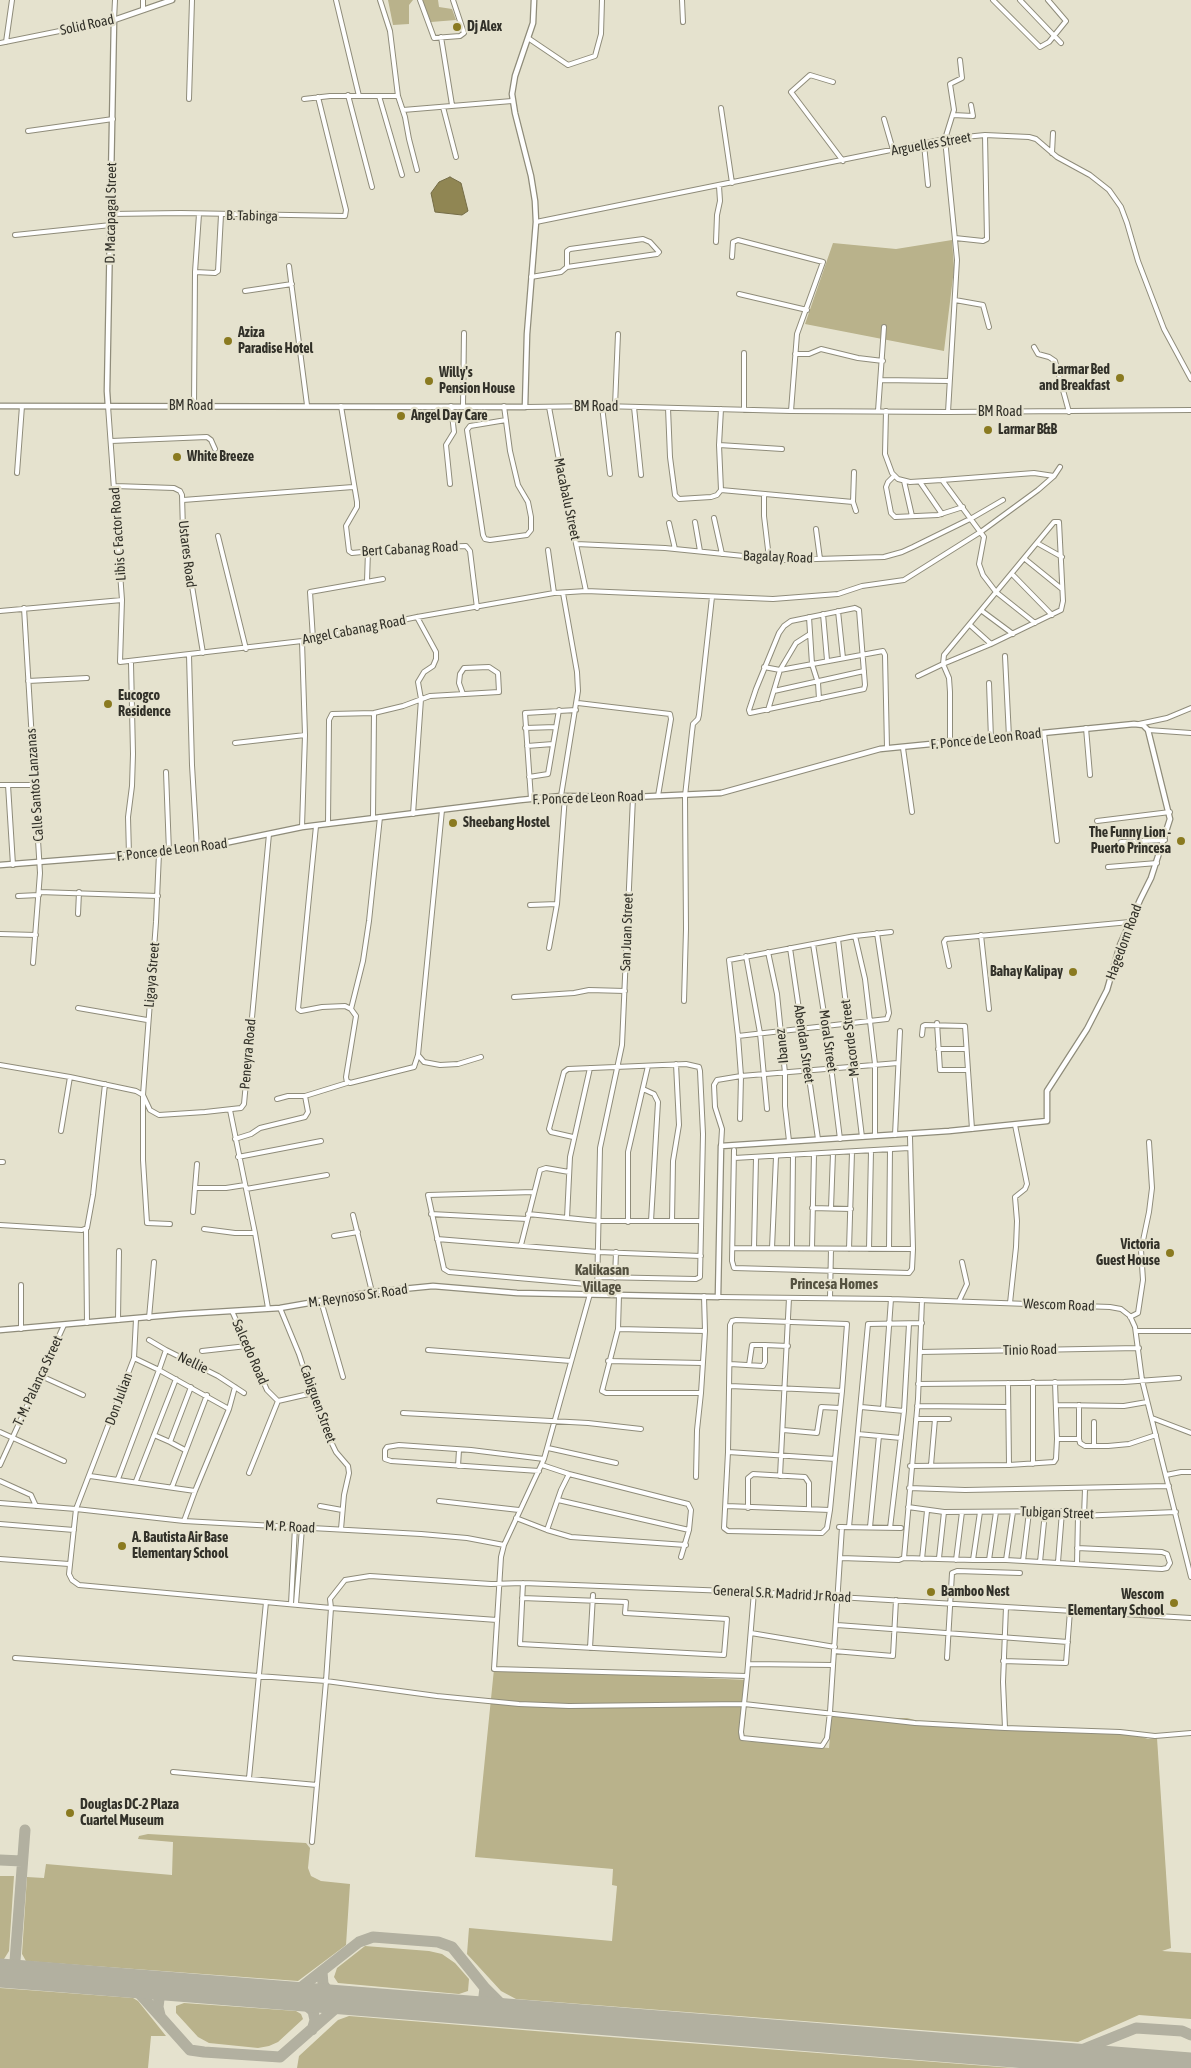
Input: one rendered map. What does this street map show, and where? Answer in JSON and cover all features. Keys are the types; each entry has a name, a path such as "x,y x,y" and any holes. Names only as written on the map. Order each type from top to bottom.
{"street":[{"path":"6,42 12,0"},
{"path":"114,20 115,0"},
{"path":"143,10 144,0"},
{"name":"Solid Road","path":"0,43 114,20 172,0"},
{"path":"189,99 192,0"},
{"path":"336,0 359,96"},
{"path":"380,0 390,31 398,96 417,170"},
{"path":"420,0 434,38 462,36 464,33 453,0"},
{"path":"525,407 531,277 536,222 534,189 512,101 512,86 528,38 534,14 534,0"},
{"path":"528,38 568,65 594,56 601,34 602,0"},
{"path":"682,0 683,22"},
{"path":"993,0 1039,47 1043,47 1049,42 1066,22 1066,19 1048,0"},
{"path":"1020,0 1061,42"},
{"name":"D. Macapagal Street","path":"108,406 114,20"},
{"path":"441,37 452,105"},
{"path":"948,412 957,260 945,140 954,105 950,84 962,78 960,60"},
{"path":"833,82 810,75 791,92 843,161"},
{"path":"348,96 372,187"},
{"path":"379,96 402,175"},
{"path":"304,100 318,97 398,96"},
{"name":"B. Tabinga","path":"111,214 345,216 346,210 318,97"},
{"path":"403,110 512,101"},
{"path":"953,114 973,116 971,105"},
{"path":"443,106 456,158"},
{"path":"721,108 732,183"},
{"path":"28,132 113,119"},
{"path":"884,119 892,150"},
{"path":"1052,153 1053,133"},
{"path":"955,238 984,241 987,239 985,135"},
{"name":"Arguelles Street","path":"536,222 617,204 719,186 945,140 985,135 1029,137 1036,139 1052,153 1090,175 1109,190 1121,207 1138,261 1164,329 1191,379"},
{"path":"924,144 928,186"},
{"path":"716,242 717,215 720,201 719,186"},
{"path":"194,407 195,272 199,214"},
{"path":"195,272 215,273 218,271 221,215"},
{"path":"16,235 111,224"},
{"path":"531,277 558,273 566,267 657,254 659,252 650,242 642,239 570,249 566,251 566,267"},
{"path":"732,257 734,242 738,240 822,261 823,265 797,334 791,411"},
{"path":"289,266 308,406"},
{"path":"245,290 292,284"},
{"path":"739,294 807,310"},
{"path":"955,300 984,305 989,327"},
{"path":"878,411 884,327"},
{"path":"463,406 464,333"},
{"path":"615,406 618,334"},
{"path":"1034,347 1038,354 1055,361 1068,412"},
{"path":"795,354 809,354 822,349 883,361"},
{"path":"744,353 744,410"},
{"path":"881,380 949,381"},
{"name":"BM Road","path":"0,406 615,406 791,411 948,412 1191,410"},
{"path":"17,473 22,406"},
{"name":"Libis C Factor Road","path":"108,406 122,600 120,662"},
{"name":"Bert Cabanag Road","path":"341,406 357,505 346,526 349,550 352,553 464,545 470,551 477,608"},
{"path":"450,484 446,445 454,432 451,406"},
{"path":"504,406 506,420 510,451 518,485 528,502 531,530 527,535 490,540 485,539 482,535 467,430 470,426 506,420"},
{"path":"602,406 610,474"},
{"name":"Macabalu Street","path":"549,407 586,591"},
{"path":"634,407 641,474"},
{"path":"668,408 668,444 676,497 682,500 711,497 717,495 721,490 719,445 721,409"},
{"path":"886,411 885,457 894,476 904,481 920,482 1034,473 1054,476 1060,466"},
{"path":"111,441 207,437 211,440 215,449"},
{"path":"719,445 782,449"},
{"path":"854,472 853,502 856,511"},
{"path":"894,476 886,487 891,513 895,516 942,514 963,507"},
{"name":"Angel Cabanag Road","path":"120,662 246,649 302,641 554,593 586,591 743,599 794,598 838,594 862,586 904,580 982,531 1054,476"},
{"path":"942,480 982,531 984,542 979,557 979,564 983,575 996,592 1035,623"},
{"path":"904,481 912,516"},
{"path":"920,482 942,514"},
{"name":"Ustares Road","path":"115,486 177,489 183,500 182,531 203,653"},
{"path":"183,500 353,487"},
{"path":"721,490 853,502"},
{"path":"764,494 764,516 769,558"},
{"name":"Bagalay Road","path":"576,544 675,549 797,560 893,555 972,518 1002,500"},
{"path":"714,518 722,554"},
{"path":"695,522 700,552"},
{"path":"918,676 943,664 1013,634 1062,608 1062,557 1059,522 1054,522 945,654 943,664 948,678 950,743"},
{"path":"669,523 675,549"},
{"path":"816,529 820,559"},
{"path":"218,536 246,649"},
{"path":"1037,543 1062,557"},
{"path":"548,550 554,593"},
{"path":"366,581 368,551"},
{"path":"1024,559 1062,590"},
{"path":"1012,574 1052,615"},
{"path":"313,639 310,592 383,579"},
{"path":"549,948 557,904 563,796 578,703 577,672 562,593"},
{"path":"684,1001 686,929 685,796 693,724 699,715 712,597"},
{"path":"0,611 122,600"},
{"name":"Calle Santos Lanzanas","path":"24,608 40,863 33,963"},
{"path":"858,608 863,654 864,689 751,714 749,710 764,667 784,626 791,621 838,611 858,608"},
{"path":"838,611 843,658"},
{"path":"982,611 1013,634"},
{"path":"823,614 827,660"},
{"path":"809,617 812,664 818,683 819,699"},
{"path":"414,814 421,700 418,682 424,672 433,666 436,659 436,652 417,618"},
{"path":"970,625 991,644"},
{"path":"768,710 780,670 796,643 810,634"},
{"path":"302,641 305,735 302,827"},
{"path":"764,667 780,670 883,651 885,655 888,748"},
{"path":"189,655 192,766 197,849"},
{"path":"1005,656 1009,737"},
{"path":"129,855 128,817 132,786 133,754 131,662"},
{"path":"328,824 330,716 334,713 347,712 374,713 430,696 499,692 498,673 488,667 464,668 460,674 459,683 463,694"},
{"path":"774,691 818,683 864,671"},
{"path":"28,682 87,678"},
{"path":"988,683 991,739"},
{"path":"578,703 670,714 671,719 658,796"},
{"path":"1141,724 1167,718 1191,708"},
{"path":"529,777 548,774 559,710"},
{"path":"531,799 525,728 526,712 576,710"},
{"path":"373,818 374,713"},
{"name":"F. Ponce de Leon Road","path":"0,865 169,853 241,841 302,827 531,799 563,796 685,796 729,792 872,750 1141,724"},
{"name":"Hagedorn Road","path":"1015,1124 1046,1122 1048,1118 1046,1091 1087,1029 1104,998 1130,922 1157,863 1170,819 1170,812 1148,730 1141,724"},
{"path":"525,728 556,727"},
{"path":"1086,728 1090,775"},
{"path":"1148,730 1191,733"},
{"path":"1044,733 1057,841"},
{"path":"235,743 305,735"},
{"path":"527,746 553,744"},
{"path":"903,748 912,812"},
{"path":"166,772 169,853"},
{"path":"0,785 36,785"},
{"path":"8,785 13,865"},
{"name":"San Juan Street","path":"597,1294 600,1148 618,1068 625,991 633,797"},
{"path":"347,1081 350,1083 414,1067 418,1055 442,810"},
{"path":"1096,821 1170,812"},
{"path":"352,1009 363,961 369,921 380,817"},
{"path":"277,1099 288,1096 305,1096 343,1086 347,1083 356,1016 352,1009 345,1006 326,1006 301,1011 298,1009 316,826"},
{"name":"Peneyra Road","path":"230,1110 241,1108 244,1104 269,834"},
{"path":"1121,842 1164,840"},
{"name":"Ligaya Street","path":"159,854 158,896 143,1096 142,1160 147,1223 170,1224"},
{"path":"1108,867 1157,863"},
{"path":"78,914 79,892"},
{"path":"18,896 79,892 158,896"},
{"path":"530,905 557,904"},
{"path":"949,966 945,940 1130,922"},
{"path":"740,1119 738,1036 728,962 731,959 838,939 891,932"},
{"path":"738,1036 887,1019 889,1015 885,975 877,933"},
{"path":"0,934 36,935"},
{"path":"981,935 989,1009"},
{"path":"855,936 862,966 875,1064 875,1136"},
{"name":"Macorde Street","path":"838,939 862,1137"},
{"name":"Moral Street","path":"813,944 826,1026 840,1139"},
{"name":"Abendan Street","path":"790,948 818,1139"},
{"name":"Ibanez","path":"768,952 777,994 785,1073 785,1106 789,1141"},
{"path":"746,956 760,1033 767,1109"},
{"path":"514,997 574,993 589,990 625,991"},
{"path":"78,1008 148,1020"},
{"path":"937,1024 940,1070 967,1070"},
{"path":"922,1035 924,1025 965,1026 972,1129"},
{"path":"895,1135 900,1031"},
{"path":"938,1049 966,1049"},
{"path":"418,1055 424,1062 440,1065 458,1064 481,1056"},
{"path":"718,1297 722,1129 715,1107 714,1085 716,1080 831,1067 898,1063"},
{"path":"672,1221 673,1161 679,1124 676,1064"},
{"path":"573,1138 551,1132 549,1129 564,1072 568,1069 694,1064 700,1071 703,1134 700,1275 696,1279 598,1277"},
{"path":"0,1065 136,1091 143,1096 150,1110 159,1115 230,1110 238,1157 255,1232 268,1308"},
{"path":"628,1222 628,1152 648,1066"},
{"path":"567,1218 573,1138 590,1068"},
{"path":"61,1131 70,1077"},
{"path":"87,1323 87,1228 105,1084"},
{"path":"643,1089 654,1094 658,1102 651,1221"},
{"path":"235,1139 251,1134 260,1128 305,1116 308,1112 305,1096"},
{"path":"721,1146 895,1135 1015,1124 1026,1184 1025,1189 1015,1197 1017,1221 1016,1247 1010,1303"},
{"path":"734,1150 732,1261 735,1268 910,1272 912,1270 913,1250 910,1137"},
{"path":"238,1157 321,1141"},
{"path":"1150,1142 1152,1188 1141,1250 1143,1280 1138,1313 1130,1317 1136,1331 1142,1380 1147,1402 1191,1577"},
{"path":"734,1158 909,1148"},
{"path":"888,1249 890,1150"},
{"path":"869,1249 871,1151"},
{"path":"850,1249 852,1152"},
{"path":"831,1208 833,1153"},
{"path":"812,1248 814,1154"},
{"path":"792,1247 793,1155"},
{"path":"772,1248 776,1157"},
{"path":"754,1248 756,1158"},
{"path":"193,1212 197,1164"},
{"path":"521,1245 542,1168 569,1172"},
{"path":"195,1188 245,1187 327,1175"},
{"path":"534,1192 429,1194 427,1197 444,1267 447,1272 598,1285"},
{"path":"812,1208 851,1209"},
{"path":"431,1214 567,1218 628,1222 700,1221"},
{"path":"353,1215 372,1292"},
{"path":"0,1225 87,1228"},
{"path":"204,1229 235,1233 255,1232"},
{"path":"334,1236 358,1232"},
{"path":"437,1239 598,1252 701,1256"},
{"path":"733,1248 792,1247 913,1250"},
{"path":"830,1298 831,1249"},
{"path":"118,1320 119,1251"},
{"path":"615,1278 616,1252"},
{"path":"149,1318 154,1262"},
{"path":"959,1302 967,1284 962,1262"},
{"path":"21,1285 21,1329"},
{"name":"M. Reynoso Sr. Road","path":"0,1330 280,1308 372,1292 442,1286 509,1292 718,1297"},
{"path":"590,1294 548,1448 504,1545 501,1557 494,1669 748,1676"},
{"path":"619,1295 618,1329 602,1390 606,1393 701,1393"},
{"path":"696,1478 697,1430 705,1330 704,1296"},
{"name":"Wescom Road","path":"718,1297 892,1299 1110,1307 1121,1309 1130,1317"},
{"path":"780,1476 789,1298"},
{"path":"883,1409 892,1299"},
{"path":"321,1300 343,1377"},
{"path":"904,1558 910,1466 917,1406 922,1300"},
{"name":"Cabiguen Street","path":"280,1308 326,1433 336,1452 348,1466 349,1473 340,1529"},
{"name":"Salcedo Road","path":"232,1311 267,1390 278,1401"},
{"name":"Don Julian","path":"69,1564 76,1509 134,1358 136,1319"},
{"path":"732,1321 789,1321 848,1324 827,1528 822,1533 728,1530 723,1525 726,1506 728,1452 730,1325 732,1321"},
{"path":"849,1527 868,1324 922,1323"},
{"path":"890,1528 904,1411 909,1324"},
{"name":"T. M. Palanca Street","path":"1,1462 64,1325"},
{"path":"618,1329 705,1330"},
{"path":"1136,1331 1191,1331"},
{"path":"149,1340 166,1350"},
{"path":"749,1365 752,1345 788,1346"},
{"path":"730,1364 763,1366 765,1364 765,1345"},
{"path":"202,1351 246,1346"},
{"name":"Tinio Road","path":"920,1352 1139,1348"},
{"name":"Nellie","path":"134,1358 159,1370 166,1350 244,1392"},
{"path":"428,1350 571,1361"},
{"path":"608,1362 702,1363"},
{"path":"118,1479 159,1370 207,1395 229,1409"},
{"path":"41,1376 83,1395"},
{"path":"918,1384 1124,1382 1179,1378"},
{"path":"136,1482 176,1379"},
{"path":"1033,1382 1033,1464"},
{"path":"910,1466 1009,1465 1055,1461 1057,1439 1056,1382"},
{"path":"1008,1383 1009,1465"},
{"path":"184,1521 229,1409 235,1386"},
{"path":"730,1386 842,1391"},
{"path":"170,1442 191,1387"},
{"path":"249,1473 278,1401 312,1393"},
{"path":"172,1487 207,1395"},
{"path":"1057,1405 1124,1406 1147,1402"},
{"path":"1079,1405 1079,1439 1082,1445 1119,1446 1156,1435"},
{"path":"917,1406 1008,1408"},
{"path":"783,1430 817,1433 821,1407 840,1408"},
{"path":"861,1407 904,1411"},
{"path":"403,1413 555,1421 641,1429"},
{"path":"1152,1418 1191,1433"},
{"path":"916,1419 949,1419"},
{"path":"931,1465 935,1419"},
{"path":"1094,1422 1094,1446"},
{"path":"0,1432 64,1461"},
{"path":"858,1434 901,1438"},
{"path":"154,1435 186,1450"},
{"path":"870,1528 879,1436"},
{"path":"1057,1439 1079,1439"},
{"path":"538,1472 391,1461 385,1459 385,1450 391,1445 544,1458"},
{"path":"548,1448 616,1464"},
{"path":"458,1466 459,1450"},
{"path":"728,1452 835,1459"},
{"path":"542,1464 569,1474 688,1504 690,1510 689,1530 681,1557"},
{"path":"1166,1475 1191,1472"},
{"path":"547,1530 569,1474"},
{"path":"748,1508 749,1476 753,1474 808,1479 809,1509"},
{"path":"90,1476 195,1490"},
{"path":"0,1482 18,1488 30,1495 36,1506"},
{"path":"909,1488 965,1490 1169,1486"},
{"path":"1084,1516 1085,1489"},
{"path":"558,1500 689,1530"},
{"path":"439,1501 519,1510"},
{"name":"M. P. Road","path":"0,1503 184,1521 420,1534 467,1538 504,1545"},
{"path":"320,1506 342,1510"},
{"path":"726,1506 830,1510"},
{"name":"Tubigan Street","path":"908,1507 944,1512 1069,1511 1072,1515 1078,1516 1176,1512"},
{"path":"922,1558 927,1511"},
{"path":"939,1558 944,1512"},
{"path":"956,1560 962,1512"},
{"path":"973,1560 980,1512"},
{"path":"989,1560 996,1512"},
{"path":"1006,1560 1013,1512"},
{"path":"1024,1561 1029,1512"},
{"path":"1040,1562 1045,1512"},
{"path":"1058,1562 1062,1512"},
{"path":"1077,1564 1078,1516"},
{"path":"516,1518 547,1530 579,1538 686,1545"},
{"path":"0,1524 74,1530"},
{"path":"291,1604 295,1527"},
{"path":"754,1592 742,1738 745,1740 822,1746 827,1738 830,1712 841,1558 841,1527 901,1528"},
{"path":"296,1604 302,1528"},
{"path":"841,1558 1006,1560 1162,1569 1168,1568 1170,1563 1167,1554 1162,1552 1077,1548"},
{"path":"0,1559 69,1564 69,1574 72,1580 79,1585 331,1608 497,1620"},
{"path":"947,1658 951,1574 953,1572 1020,1573"},
{"name":"General S.R. Madrid Jr Road","path":"312,1842 326,1681 330,1599 344,1580 370,1576 500,1583 754,1592 1191,1618"},
{"path":"522,1598 626,1602 625,1613 727,1619 724,1655 520,1644 522,1598 523,1583"},
{"path":"590,1648 593,1595"},
{"path":"751,1633 834,1649 893,1656 896,1600"},
{"path":"249,1778 266,1602"},
{"path":"1005,1728 1003,1661 1006,1607"},
{"path":"1003,1661 1064,1664 1067,1660 1070,1610"},
{"path":"837,1625 1068,1642"},
{"path":"15,1658 326,1681 519,1704 569,1706 744,1704 830,1712 915,1723 1120,1732 1155,1736 1191,1733"},
{"path":"748,1664 833,1665"},
{"path":"172,1772 317,1784"}],"shaded area":[{"path":"388,0 413,0 409,5 409,24 393,25"},
{"path":"422,0 438,0 439,7 452,9 456,20 431,22"},
{"path":"450,177 461,183 468,211 462,215 435,212 431,193 439,182"},
{"path":"952,240 954,269 944,351 805,324 833,243 896,249"},
{"path":"494,1669 748,1680 743,1741 829,1748 832,1712 880,1718 907,1718 926,1723 995,1730 1130,1733 1148,1739 1157,1738 1171,1948 1162,1951 1191,1953 1191,2019 1139,2015 1078,2042 516,1999 501,1991 467,1954 469,1928 612,1941 617,1886 612,1885 613,1869 475,1857"},
{"path":"148,1834 306,1843 310,1848 308,1868 311,1876 321,1881 350,1884 346,1945 298,1981 26,1961 22,1954 27,1877 44,1878 46,1864 172,1875 173,1842 138,1839 139,1836"},
{"path":"0,1876 14,1876 9,1951 4,1959 0,1959"},
{"path":"365,1946 429,1951 442,1954 455,1963 469,1979 468,1991 459,1994 338,1983 334,1977 337,1968"},
{"path":"0,1988 133,1998 138,2001 166,2036 151,2036 148,2068 0,2068"},
{"path":"184,2003 296,2011 301,2014 303,2019 278,2042 269,2046 258,2048 209,2043 198,2037 176,2013 176,2006"},
{"path":"349,2016 1013,2068 297,2068 299,2056 338,2020"}],"taxiway":[{"path":"14,1974 25,1830"},
{"path":"0,1860 22,1861"},
{"path":"290,1996 359,1942 373,1937 438,1942 452,1947 485,1988 511,2014"},
{"path":"322,1972 323,1984 329,1993 334,1998 345,2000"},
{"path":"131,1984 190,2050 204,2052 280,2057 345,2000"},
{"path":"160,2015 159,1999 166,1986"},
{"path":"472,2010 479,2008 483,2004 485,1988"},
{"path":"297,1997 313,2011 315,2020 312,2030"},
{"path":"1064,2057 1136,2028 1182,2031 1191,2035"},
{"path":"1104,2060 1109,2068"},
{"path":"1156,2064 1158,2068"}],"runway":[{"path":"0,1973 1191,2067"}],"place":[{"name":"Dj Alex","path":"457,27"},
{"name":"Aziza Paradise Hotel","path":"228,341"},
{"name":"Larmar Bed and Breakfast","path":"1120,378"},
{"name":"Willy's Pension House","path":"429,381"},
{"name":"Angel Day Care","path":"401,416"},
{"name":"Larmar B&B","path":"988,430"},
{"name":"White Breeze","path":"177,457"},
{"name":"Eucogco Residence","path":"108,704"},
{"name":"Sheebang Hostel","path":"453,823"},
{"name":"The Funny Lion - Puerto Princesa","path":"1181,841"},
{"name":"Bahay Kalipay","path":"1073,972"},
{"name":"Victoria Guest House","path":"1170,1253"},
{"name":"A. Bautista Air Base Elementary School","path":"122,1546"},
{"name":"Bamboo Nest","path":"931,1592"},
{"name":"Wescom Elementary School","path":"1174,1603"},
{"name":"Douglas DC-2 Plaza Cuartel Museum","path":"70,1813"}],"district":[{"name":"Kalikasan Village","path":"602,1278"},
{"name":"Princesa Homes","path":"834,1284"}]}
